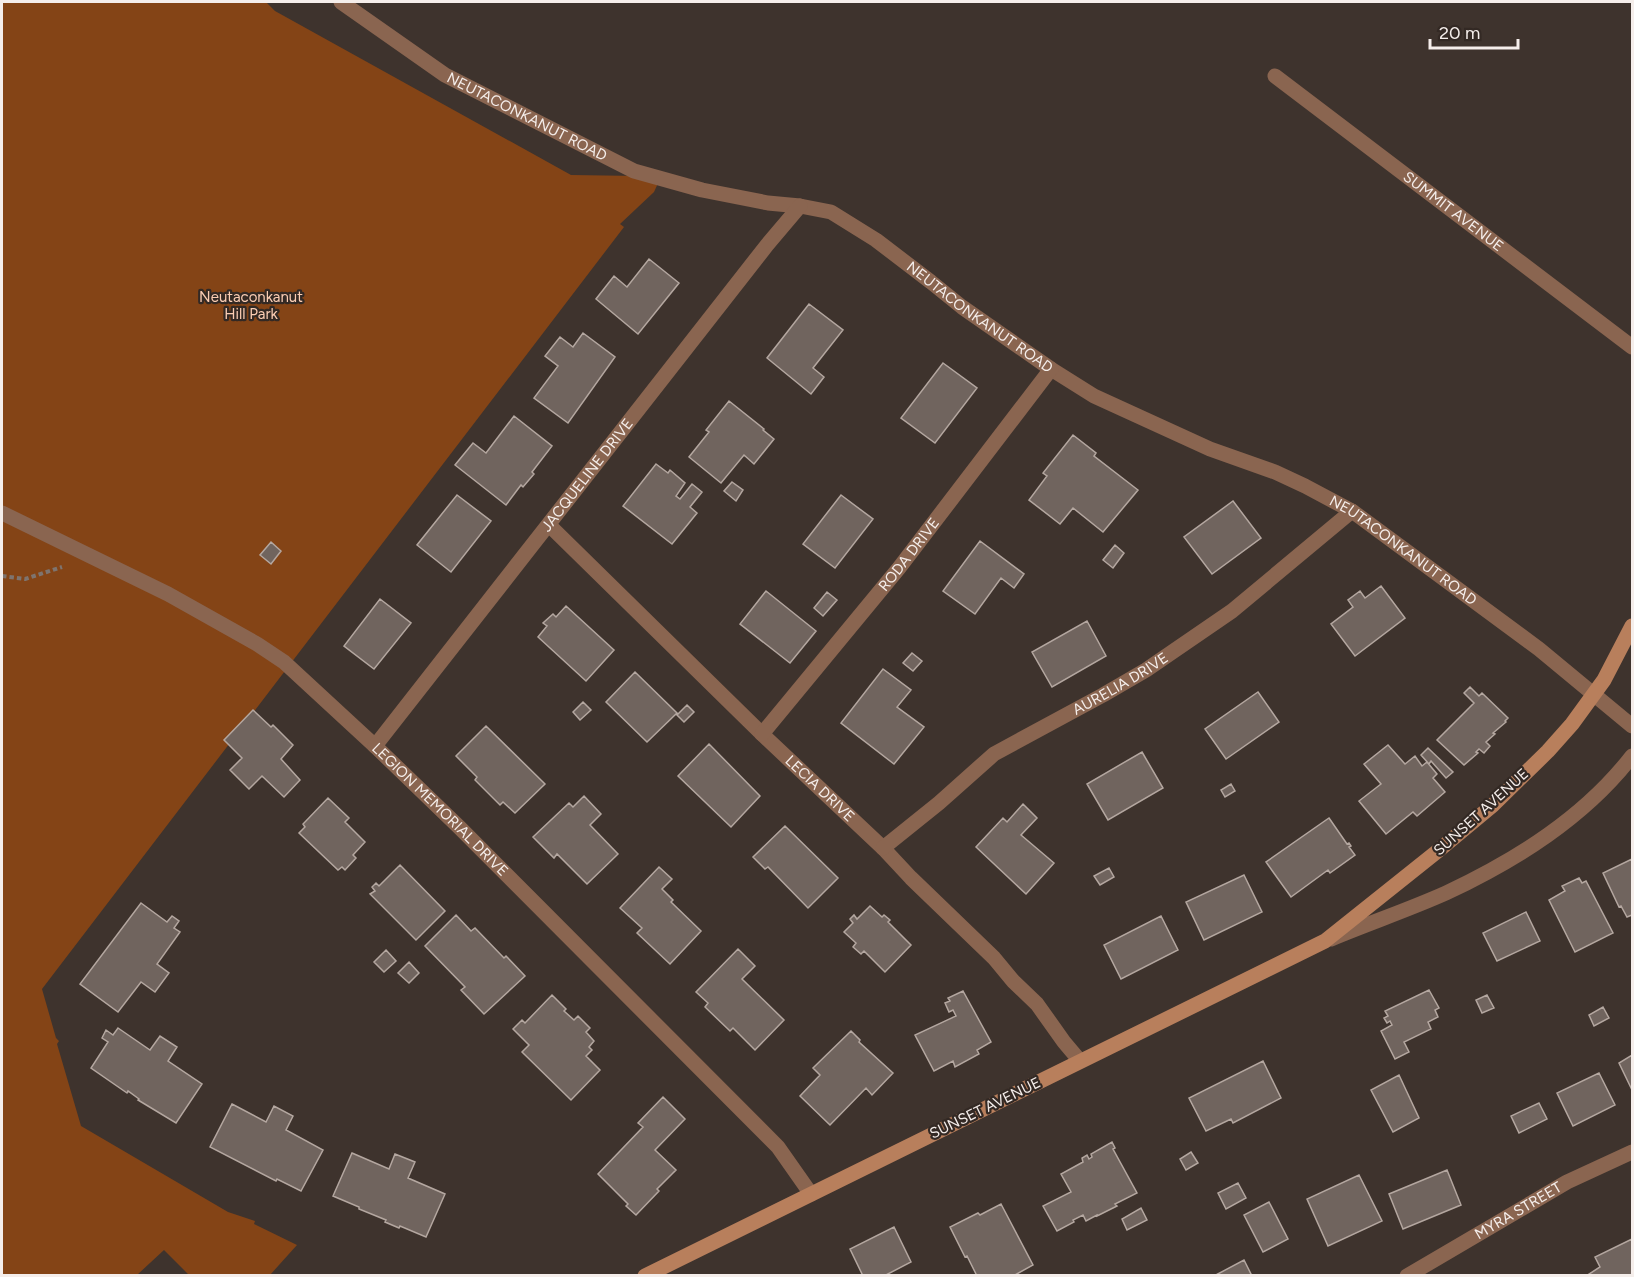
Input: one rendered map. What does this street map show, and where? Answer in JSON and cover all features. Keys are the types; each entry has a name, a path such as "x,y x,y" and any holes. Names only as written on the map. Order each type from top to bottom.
{"main road":[{"name":"SUNSET AVENUE","path":"645,1275 1325,941 1493,805 1548,751 1572,724 1604,680 1632,626"}],"street":[{"name":"NEUTACONKANUT ROAD","path":"341,2 446,75 634,171 702,190 831,212 876,240 962,307 1094,396 1210,449 1275,472 1352,511 1539,649 1632,726"},
{"name":"SUMMIT AVENUE","path":"1275,76 1632,347"},
{"name":"JACQUELINE DRIVE","path":"375,746 767,245 800,206"},
{"name":"RODA DRIVE","path":"762,734 899,568 1051,369"},
{"name":"AURELIA DRIVE","path":"883,848 939,803 994,754 1146,670 1232,611 1352,511"},
{"name":"LEGION MEMORIAL DRIVE","path":"2,513 168,594 284,662 459,827 778,1147 811,1194"},
{"name":"LECIA DRIVE","path":"549,525 994,958 1036,1004 1080,1061"},
{"name":"SUNSET AVENUE","path":"1325,941 1446,892 1534,844 1593,800 1632,756"},
{"name":"MYRA STREET","path":"1407,1275 1567,1182 1632,1152"}],"path":[{"path":"2,576 25,579 62,567 70,546"}],"green space":[{"name":"Neutaconkanut Hill Park","path":"2,2 266,2 275,11 571,175 639,176 659,181 654,192 620,224 624,227 42,989 56,1038 59,1041 57,1044 81,1126 228,1212 255,1221 254,1224 297,1245 270,1275 189,1275 164,1250 137,1275 2,1276"}],"building":[{"path":"649,259 679,283 638,334 596,299 614,276 627,287"},
{"path":"809,304 843,330 813,368 824,377 811,394 767,358"},
{"path":"583,333 615,357 568,423 534,398 558,366 545,356 560,337 573,347"},
{"path":"943,363 977,388 935,443 901,418"},
{"path":"729,401 774,439 754,464 744,455 721,483 689,457 709,432 706,430"},
{"path":"514,416 552,446 532,472 534,474 523,487 521,485 506,505 455,465 473,443 486,453"},
{"path":"1073,435 1096,453 1094,456 1138,490 1103,532 1073,508 1060,524 1029,500 1047,476 1043,473"},
{"path":"656,464 668,473 670,470 685,483 676,496 680,499 692,484 702,492 690,507 697,513 672,544 623,506"},
{"path":"732,482 743,490 736,501 724,491"},
{"path":"457,495 491,521 451,572 417,545"},
{"path":"841,495 873,519 835,568 803,544"},
{"path":"1233,501 1261,538 1212,574 1184,537"},
{"path":"980,541 1024,574 1014,588 1001,578 975,614 943,591"},
{"path":"271,542 281,551 271,564 260,555"},
{"path":"1115,545 1124,553 1113,568 1103,560"},
{"path":"1381,586 1405,618 1355,656 1331,624 1353,607 1348,600 1360,591 1365,598"},
{"path":"766,591 816,631 790,663 740,624"},
{"path":"827,592 837,600 823,616 814,608"},
{"path":"380,599 411,623 374,669 344,646"},
{"path":"566,606 614,650 586,681 538,637 547,626 543,623 553,614 556,617"},
{"path":"1087,621 1106,656 1052,687 1032,652"},
{"path":"912,653 922,661 913,671 903,663"},
{"path":"883,669 911,690 897,707 924,727 894,764 841,723"},
{"path":"635,672 677,713 647,742 606,702"},
{"path":"1470,687 1479,696 1482,693 1508,718 1486,742 1490,746 1484,753 1479,749 1476,752 1478,753 1464,765 1437,740 1474,703 1464,693"},
{"path":"1258,692 1279,722 1226,759 1205,729"},
{"path":"583,702 591,710 580,720 573,712"},
{"path":"687,705 694,712 684,722 677,715"},
{"path":"253,710 271,727 273,725 293,745 281,759 300,780 284,797 262,776 249,789 230,770 242,758 224,740"},
{"path":"486,726 545,784 515,813 503,802 500,805 475,780 477,777 456,756"},
{"path":"709,744 760,796 731,827 678,776"},
{"path":"1388,745 1405,764 1415,756 1422,766 1427,762 1437,774 1433,778 1445,792 1417,816 1413,812 1386,834 1359,801 1381,784 1364,764"},
{"path":"1428,748 1453,772 1446,778 1431,761 1429,764 1421,755"},
{"path":"1142,752 1163,788 1108,820 1087,784"},
{"path":"1231,784 1235,791 1225,797 1221,790"},
{"path":"584,796 601,814 590,825 618,854 587,884 557,854 554,858 533,837 569,803 573,807"},
{"path":"328,798 349,818 345,822 365,842 353,855 356,858 345,870 342,867 338,870 299,833 305,827 303,824"},
{"path":"1023,804 1037,818 1021,835 1054,863 1026,894 976,847 1003,818 1007,822"},
{"path":"1329,818 1347,844 1349,843 1355,855 1330,873 1328,870 1291,897 1266,862"},
{"path":"785,826 838,878 808,908 768,867 765,869 753,857"},
{"path":"1632,859 1632,915 1627,917 1621,906 1619,907 1603,873"},
{"path":"400,865 445,911 416,940 370,894 375,891 372,887 376,883 379,886"},
{"path":"659,867 672,879 662,889 673,900 671,902 701,931 670,964 637,933 642,928 620,908"},
{"path":"1109,868 1114,877 1100,885 1094,876"},
{"path":"1244,875 1262,912 1204,940 1186,902"},
{"path":"1579,878 1582,883 1586,881 1613,933 1575,952 1549,900 1565,891 1562,886"},
{"path":"141,903 167,922 172,916 179,921 174,928 180,932 157,964 169,973 155,992 141,982 118,1012 80,984"},
{"path":"870,906 882,917 884,915 890,920 888,922 911,945 885,972 864,951 861,954 853,947 856,943 844,932 853,923 850,919 854,915 857,919"},
{"path":"1526,912 1540,941 1497,961 1483,933"},
{"path":"456,915 471,931 475,928 525,976 484,1014 461,990 465,987 425,946"},
{"path":"1161,916 1178,950 1121,979 1104,945"},
{"path":"738,949 755,966 742,979 784,1020 755,1050 733,1028 730,1031 705,1007 708,1003 696,992"},
{"path":"386,950 396,961 384,972 374,962"},
{"path":"409,962 419,973 409,983 398,973"},
{"path":"1429,990 1439,1008 1435,1010 1438,1017 1428,1022 1431,1029 1404,1042 1409,1052 1395,1059 1381,1031 1392,1025 1384,1018 1388,1016 1385,1011"},
{"path":"963,991 991,1042 977,1050 979,1054 955,1067 953,1061 934,1071 915,1035 956,1016 953,1010 949,1012 945,1003 950,1001 948,998"},
{"path":"552,995 574,1020 578,1016 590,1028 586,1032 594,1041 589,1047 592,1050 586,1056 600,1070 571,1100 522,1052 529,1045 513,1029 522,1020 525,1023"},
{"path":"1487,995 1494,1008 1482,1013 1476,1000"},
{"path":"1603,1007 1609,1018 1594,1026 1589,1015"},
{"path":"118,1028 150,1050 160,1036 177,1047 168,1061 202,1084 176,1123 91,1068 108,1042 102,1038 106,1030 113,1035"},
{"path":"851,1031 860,1040 859,1042 893,1073 872,1095 866,1088 830,1125 800,1096 820,1075 813,1068"},
{"path":"1632,1055 1632,1090 1619,1063"},
{"path":"1263,1061 1281,1098 1233,1123 1231,1119 1206,1131 1189,1098"},
{"path":"1599,1073 1615,1105 1573,1126 1557,1093"},
{"path":"1399,1075 1419,1118 1393,1132 1371,1090"},
{"path":"663,1097 685,1119 655,1150 676,1170 636,1215 598,1174 643,1127 638,1123"},
{"path":"1539,1103 1547,1119 1519,1133 1511,1116"},
{"path":"232,1104 266,1122 274,1106 293,1116 286,1130 323,1150 301,1191 277,1179 276,1181 210,1147"},
{"path":"1112,1142 1115,1148 1113,1149 1137,1193 1097,1216 1086,1221 1083,1215 1057,1231 1043,1206 1071,1192 1061,1174 1083,1162 1082,1158 1087,1155 1089,1159 1092,1157 1091,1154"},
{"path":"1191,1152 1198,1163 1186,1170 1180,1159"},
{"path":"352,1153 389,1169 395,1154 415,1162 408,1178 445,1194 426,1237 385,1222 386,1220 333,1196"},
{"path":"1447,1170 1461,1205 1403,1229 1389,1194"},
{"path":"1359,1175 1382,1221 1328,1246 1307,1199"},
{"path":"1238,1183 1246,1198 1226,1209 1218,1193"},
{"path":"1269,1202 1288,1239 1263,1252 1244,1215"},
{"path":"1001,1204 1033,1265 1013,1276 977,1276 950,1227"},
{"path":"1141,1208 1147,1220 1127,1230 1122,1219"},
{"path":"894,1227 911,1262 884,1276 863,1276 850,1249"},
{"path":"1632,1239 1632,1276 1586,1276 1600,1267 1595,1257"},
{"path":"1244,1260 1252,1276 1214,1276"}]}
